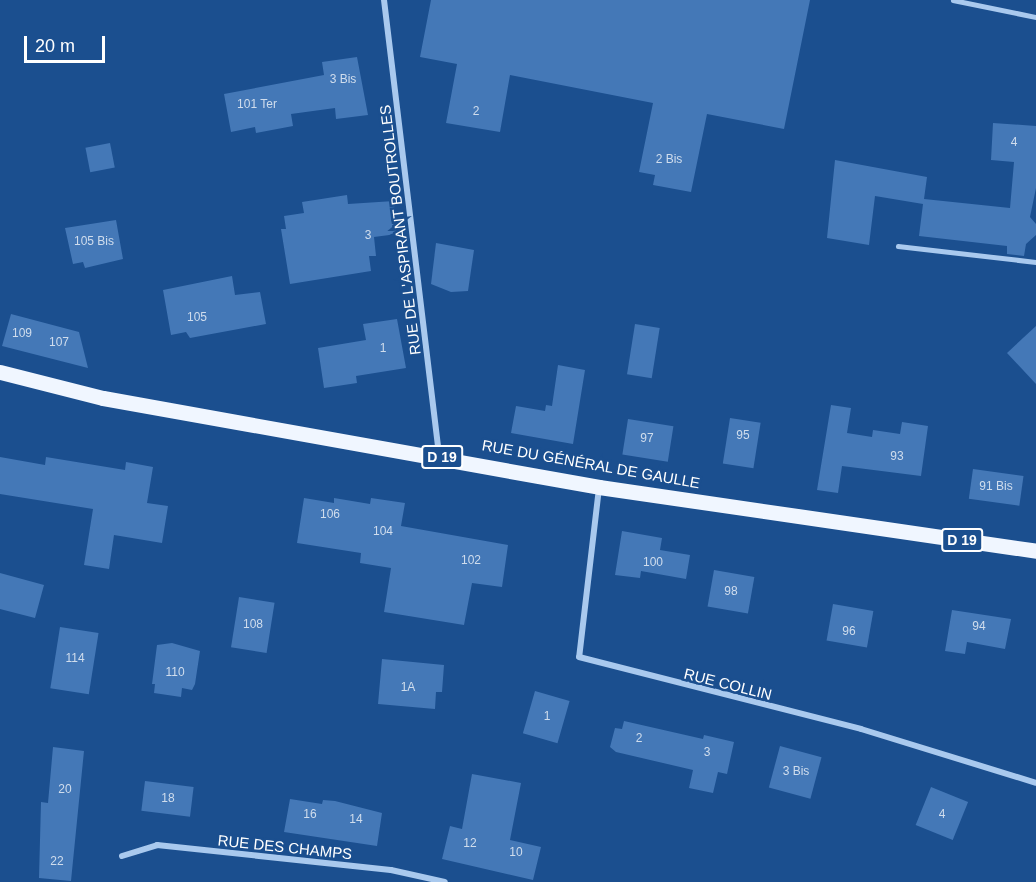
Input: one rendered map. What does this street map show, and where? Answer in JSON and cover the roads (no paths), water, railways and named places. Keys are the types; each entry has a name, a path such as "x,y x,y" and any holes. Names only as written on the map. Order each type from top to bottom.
{"main road":[{"name":"RUE DU GÉNÉRAL DE GAULLE","path":"0,372 103,398 439,456 599,487 1036,551"}],"street":[{"name":"RUE DE L'ASPIRANT BOUTROLLES","path":"384,0 439,456"},
{"name":"RUE COLLIN","path":"599,487 579,657 861,729 1036,783"},
{"name":"RUE DES CHAMPS","path":"122,856 157,845 391,870 445,882"}],"lane":[{"path":"953,0 1036,17"},
{"path":"898,246 1036,262"}]}
